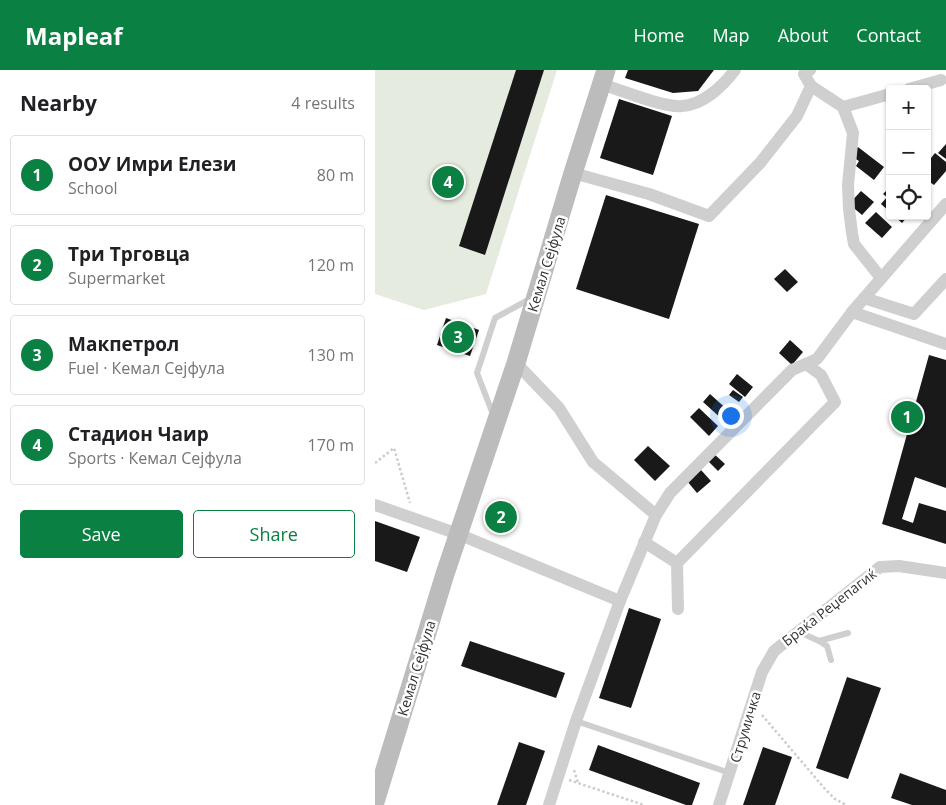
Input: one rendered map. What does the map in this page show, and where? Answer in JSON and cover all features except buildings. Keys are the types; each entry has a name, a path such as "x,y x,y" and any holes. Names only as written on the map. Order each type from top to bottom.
{"street":[{"path":"603,77 668,105 681,107 691,105 713,93 735,70"},
{"path":"805,71 811,86 843,107 853,133 848,185 854,244 881,278"},
{"name":"Кемал Сејфула","path":"375,802 442,583 497,424 603,77"},
{"path":"923,85 941,80"},
{"path":"573,173 649,194 709,216 766,155 797,116 811,86"},
{"path":"843,107 886,95"},
{"path":"549,805 576,722 620,601 656,515 670,493 792,370 817,359 852,312 946,204"},
{"path":"864,298 914,314 946,279"},
{"path":"852,312 946,344"},
{"path":"516,363 559,408 593,462 656,515"},
{"path":"678,609 677,563 835,402 821,375 806,364"},
{"path":"375,505 458,534 620,601"},
{"path":"644,542 677,563"},
{"name":"Браќа Реџепагиќ","path":"774,651 797,631 881,567 899,566 946,573"},
{"name":"Струмичка","path":"719,805 762,672 774,651"}],"lane":[{"path":"497,424 477,372 495,318 536,296"},
{"path":"797,631 827,646 831,660"},
{"path":"819,641 848,633"},
{"path":"576,722 730,774"}],"path":[{"path":"375,463 394,448 414,518"},
{"path":"752,704 825,789 835,799 846,805"},
{"path":"558,776 643,805"}],"shaded area":[{"path":"375,70 557,70 486,294 424,310 375,294"}],"place":[{"name":"Стадион Чаир","path":"448,182"},
{"name":"Макпетрол","path":"458,337"},
{"name":"ООУ Имри Елези","path":"907,417"},
{"name":"Три Трговца","path":"501,517"}]}
